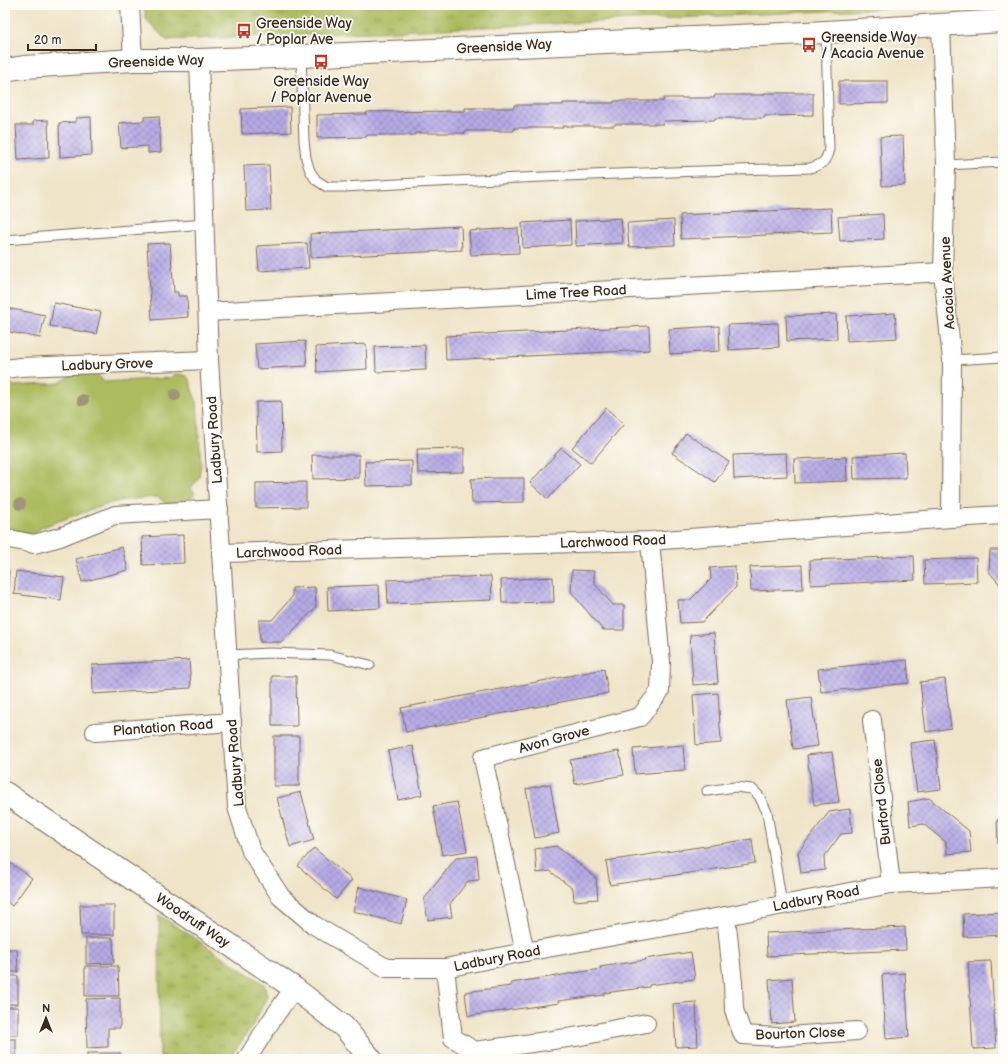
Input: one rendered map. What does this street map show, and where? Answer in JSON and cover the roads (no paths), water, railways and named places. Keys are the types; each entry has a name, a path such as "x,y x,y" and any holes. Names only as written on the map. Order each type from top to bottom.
{"street":[{"path":"130,5 133,60"},
{"name":"Greenside Way","path":"5,70 24,67 133,60 199,60 301,56 826,32 1003,21"},
{"name":"Acacia Avenue","path":"941,25 946,165 944,272 952,360 951,518"},
{"name":"Ladbury Road","path":"199,60 209,360 237,807 251,851 281,897 314,925 386,968 445,968 891,884 1003,878"},
{"name":"Lime Tree Road","path":"208,312 944,272"},
{"name":"Ladbury Grove","path":"5,369 20,367 209,360"},
{"path":"5,538 34,544 60,538 115,515 218,509"},
{"name":"Larchwood Road","path":"221,553 650,541 1003,515"},
{"name":"Avon Grove","path":"525,952 483,758 640,717 660,691 661,662 650,541"},
{"name":"Burford Close","path":"872,720 891,884"},
{"name":"Plantation Road","path":"95,732 232,722"},
{"name":"Woodruff Way","path":"5,793 294,988 344,1027 372,1059"},
{"name":"Bourton Close","path":"726,916 734,1010 743,1035 776,1037 857,1031"},
{"path":"445,968 452,1038 475,1051 581,1036 646,1023"},
{"path":"247,1059 294,988"}],"lane":[{"path":"301,56 306,158 310,171 316,180 327,187 602,174 810,168 822,164 827,157 829,149 826,32"},
{"path":"946,165 1003,162"},
{"path":"5,240 205,224"},
{"path":"952,360 1003,357"},
{"path":"228,655 270,653 330,655 370,665"},
{"path":"707,791 736,787 752,789 759,796 767,812 782,905"}],"place":[{"name":"Greenside Way / Poplar Ave","path":"244,31"},
{"name":"Greenside Way / Acacia Avenue","path":"809,45"},
{"name":"Greenside Way / Poplar Avenue","path":"321,62"}]}
